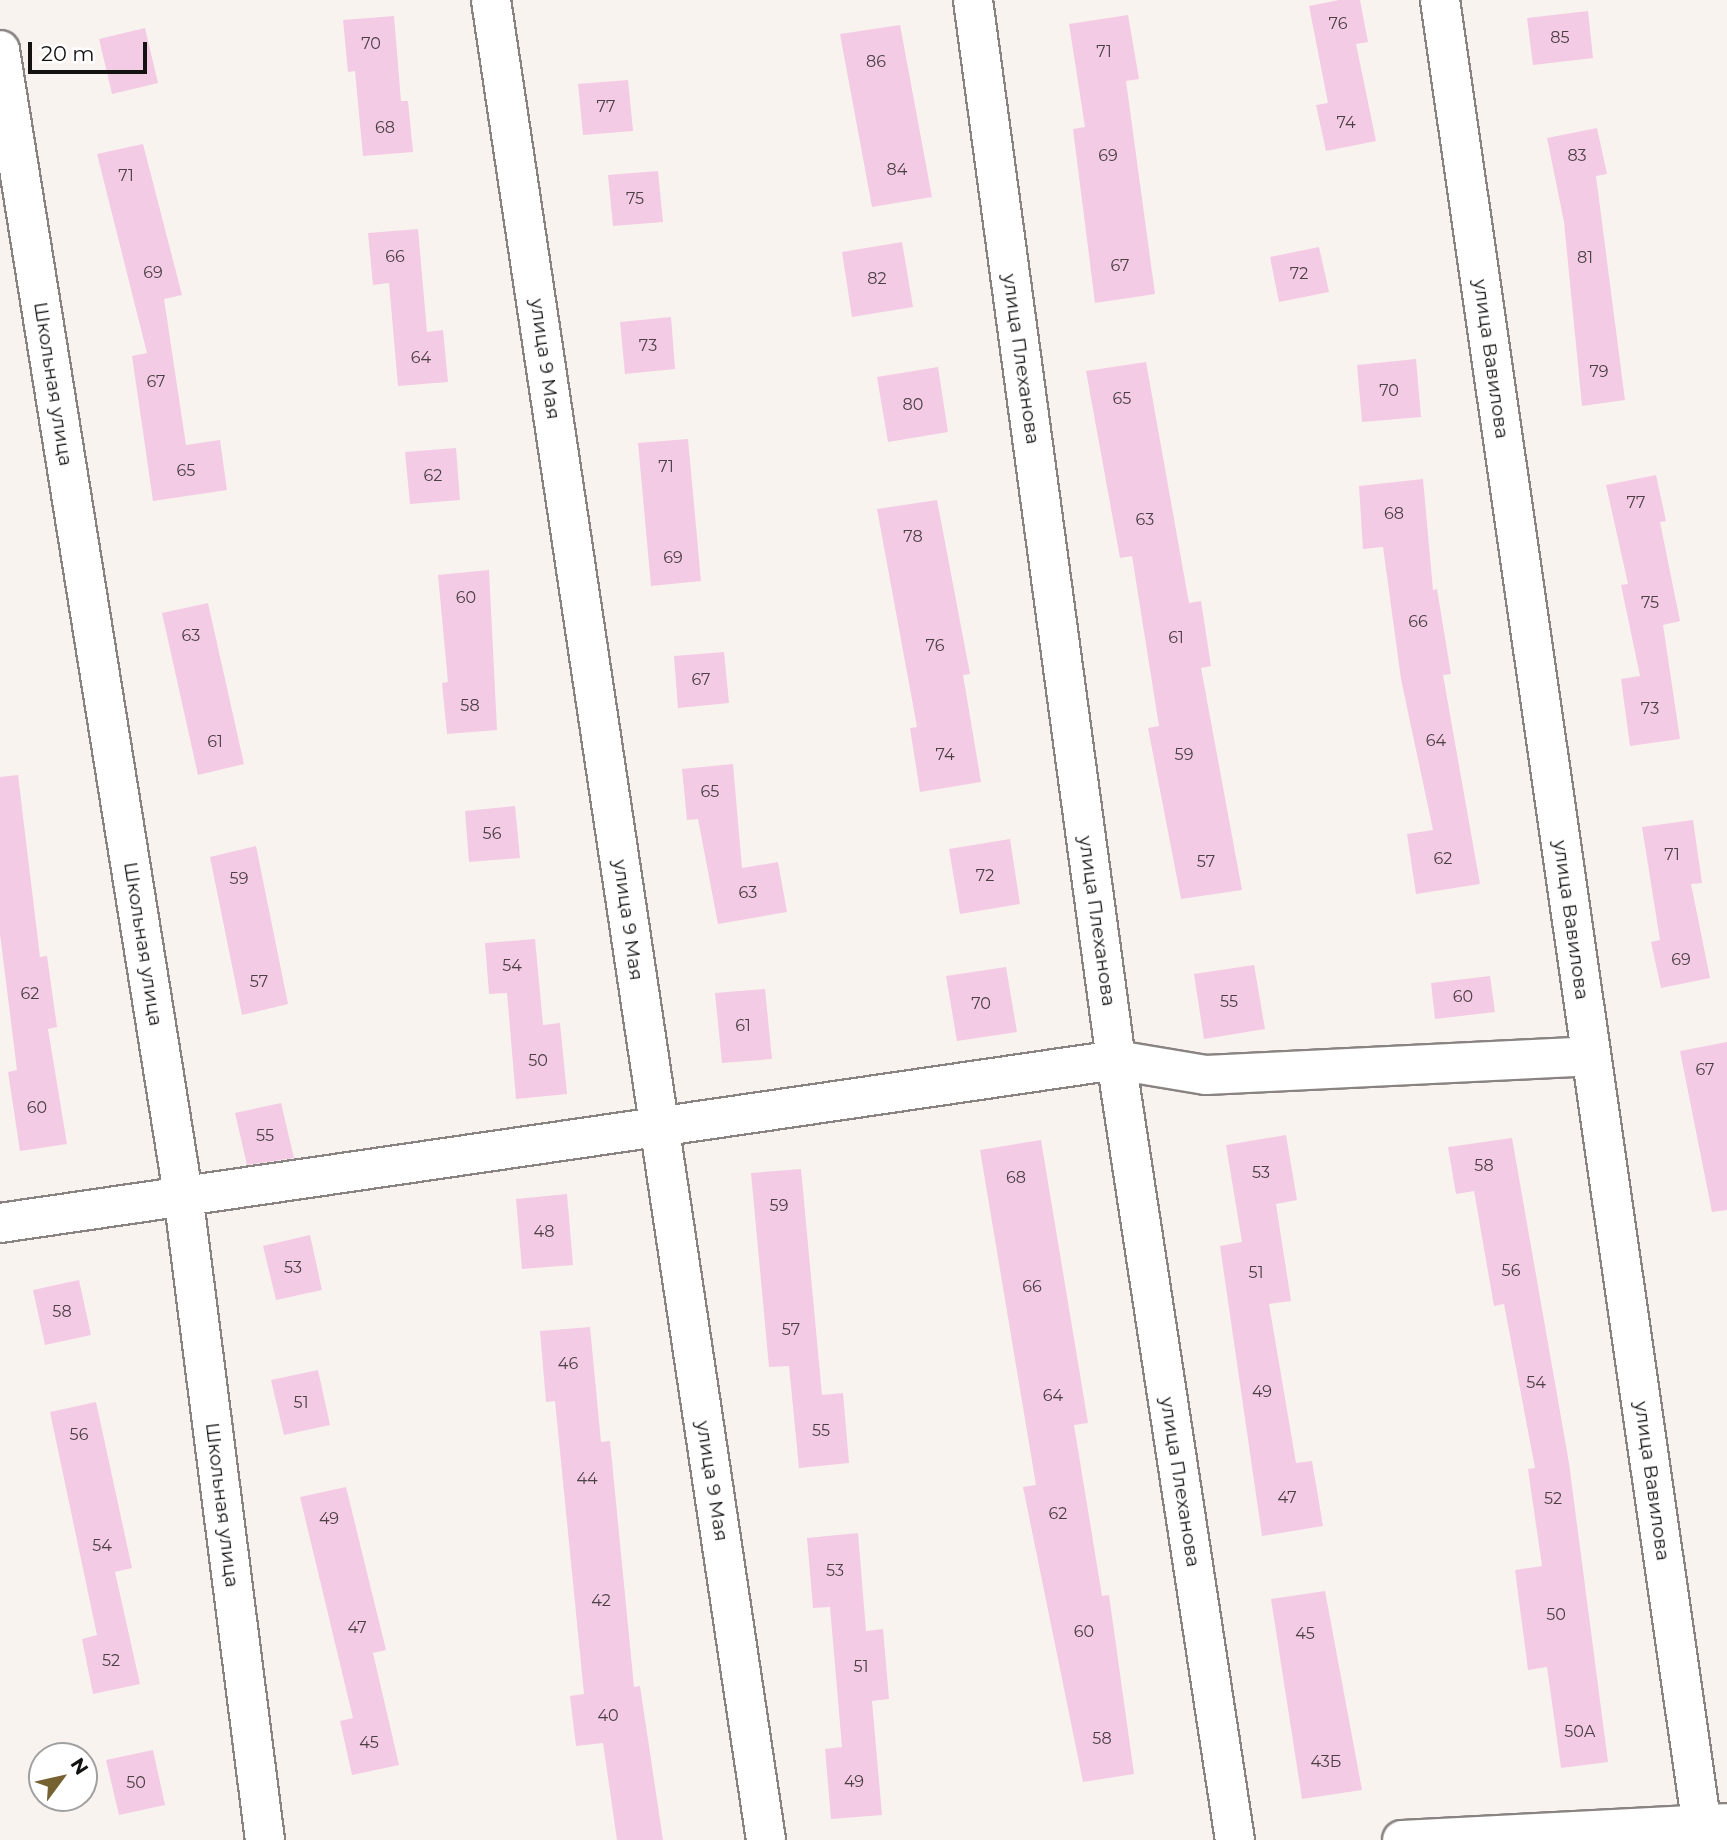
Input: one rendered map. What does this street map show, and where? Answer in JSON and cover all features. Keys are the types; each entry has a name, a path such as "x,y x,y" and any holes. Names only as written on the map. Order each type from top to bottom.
{"street":[{"name":"улица 9 Мая","path":"491,0 766,1840"},
{"name":"улица Плеханова","path":"973,0 1116,1060 1235,1840"},
{"name":"улица Вавилова","path":"1440,0 1590,1056 1711,1829"},
{"name":"Школьная улица","path":"0,50 183,1194 265,1840"},
{"path":"0,1223 659,1124 1116,1060 1206,1075 1590,1056"},
{"path":"1402,1840 1711,1829"}],"building":[{"path":"1339,0 1360,0 1368,42 1356,44 1376,141 1326,151 1316,105 1328,103 1309,6"},
{"path":"1588,11 1593,58 1533,65 1527,18"},
{"path":"1128,15 1139,79 1126,81 1155,294 1095,303 1073,129 1085,127 1069,24"},
{"path":"394,16 401,101 408,101 413,152 363,156 355,71 348,72 343,20"},
{"path":"900,25 932,197 872,207 840,34"},
{"path":"145,28 158,83 112,94 99,39"},
{"path":"628,80 633,131 583,135 578,84"},
{"path":"1597,128 1607,174 1596,176 1625,400 1582,406 1564,222 1547,138"},
{"path":"143,144 182,295 164,299 186,445 220,440 227,490 153,501 132,356 147,353 97,154"},
{"path":"658,171 663,222 613,226 608,175"},
{"path":"418,229 427,332 443,330 448,382 398,386 389,283 373,285 368,233"},
{"path":"902,242 913,307 852,317 842,252"},
{"path":"1319,247 1329,292 1279,302 1270,257"},
{"path":"671,317 675,369 625,374 620,322"},
{"path":"1416,359 1421,417 1362,422 1357,365"},
{"path":"1146,362 1189,603 1201,601 1211,666 1201,668 1242,890 1181,899 1148,728 1159,726 1132,556 1120,558 1086,371"},
{"path":"938,367 948,432 888,442 877,377"},
{"path":"688,439 701,581 651,586 638,443"},
{"path":"456,448 460,500 410,504 405,452"},
{"path":"1656,475 1666,521 1660,522 1680,621 1663,625 1680,739 1630,746 1621,679 1640,676 1621,585 1628,584 1606,485"},
{"path":"1423,479 1433,590 1437,589 1451,674 1443,675 1480,884 1416,894 1407,834 1433,830 1401,679 1383,547 1363,549 1359,486"},
{"path":"937,500 970,674 963,675 981,782 920,792 910,728 917,727 877,509"},
{"path":"489,570 497,730 447,734 442,683 448,682 438,575"},
{"path":"208,603 244,764 198,775 162,613"},
{"path":"724,652 729,703 678,708 674,656"},
{"path":"733,764 742,868 778,862 787,912 718,924 698,819 687,820 682,769"},
{"path":"18,775 40,957 47,956 57,1027 48,1029 67,1144 20,1151 8,1072 17,1070 0,934 0,777"},
{"path":"515,806 520,858 469,862 465,811"},
{"path":"1693,820 1702,883 1691,884 1710,978 1661,988 1651,942 1660,940 1642,827"},
{"path":"1010,839 1020,904 960,914 949,849"},
{"path":"256,846 288,1004 242,1015 210,857"},
{"path":"535,939 543,1025 560,1023 567,1094 516,1099 507,993 489,994 485,943"},
{"path":"1254,965 1265,1029 1204,1039 1194,974"},
{"path":"1006,967 1017,1032 957,1041 946,976"},
{"path":"1490,976 1495,1012 1435,1019 1431,983"},
{"path":"765,989 772,1059 722,1063 715,993"},
{"path":"1727,1042 1727,1210 1712,1212 1680,1051"},
{"path":"281,1103 294,1158 247,1165 235,1113"},
{"path":"1286,1135 1297,1200 1276,1204 1291,1301 1269,1304 1296,1463 1312,1461 1323,1526 1262,1536 1220,1246 1242,1242 1226,1145"},
{"path":"1512,1138 1569,1463 1608,1762 1561,1768 1547,1667 1528,1670 1515,1570 1542,1566 1528,1469 1535,1468 1504,1304 1494,1306 1474,1191 1456,1194 1448,1147"},
{"path":"1041,1140 1088,1423 1074,1425 1102,1596 1109,1595 1134,1774 1083,1782 1023,1487 1036,1485 980,1150"},
{"path":"801,1169 822,1395 843,1393 849,1463 799,1468 789,1366 769,1367 751,1173"},
{"path":"567,1194 573,1265 522,1269 516,1199"},
{"path":"310,1235 322,1290 276,1300 263,1246"},
{"path":"79,1280 91,1335 45,1345 33,1290"},
{"path":"590,1327 601,1442 610,1441 634,1687 640,1686 663,1840 617,1840 603,1743 576,1746 570,1696 584,1694 555,1401 546,1402 540,1331"},
{"path":"318,1370 330,1425 284,1435 271,1380"},
{"path":"96,1402 132,1568 115,1572 140,1684 93,1694 82,1639 97,1635 50,1412"},
{"path":"346,1487 386,1650 373,1653 399,1765 352,1775 340,1721 353,1718 300,1497"},
{"path":"858,1533 866,1631 883,1629 889,1699 872,1701 882,1815 831,1819 825,1749 842,1747 830,1607 813,1608 807,1538"},
{"path":"1325,1591 1362,1790 1302,1799 1271,1599"},
{"path":"153,1750 165,1805 119,1815 106,1760"}]}
